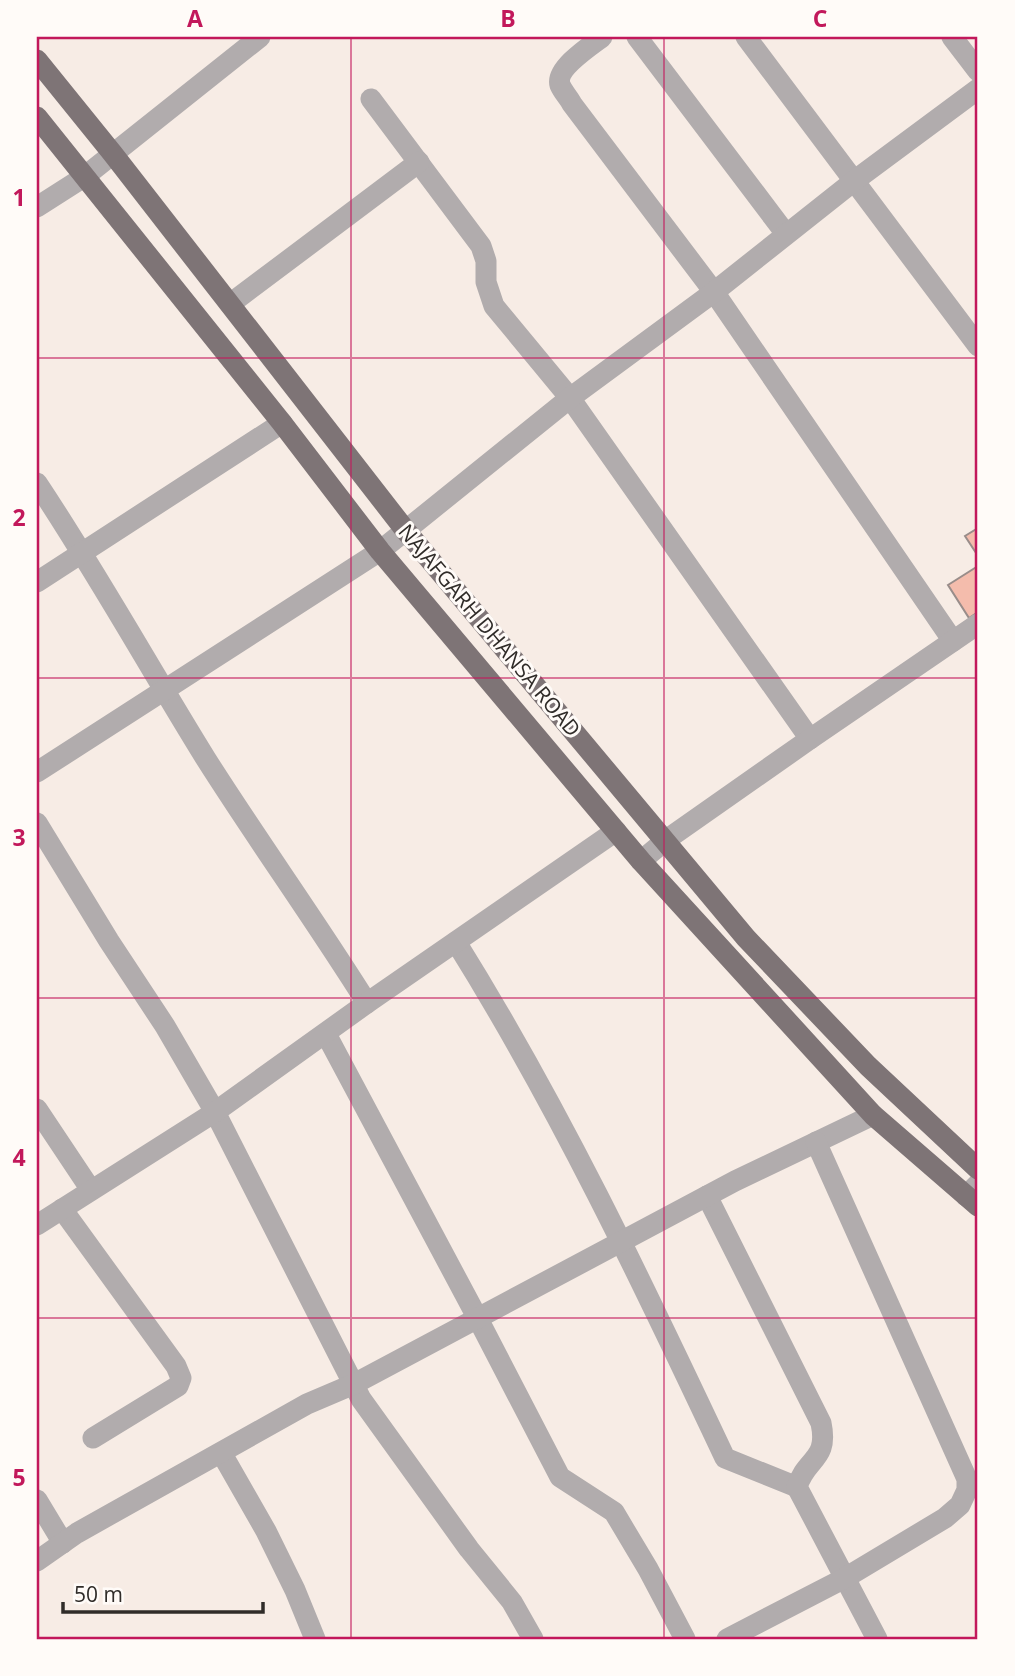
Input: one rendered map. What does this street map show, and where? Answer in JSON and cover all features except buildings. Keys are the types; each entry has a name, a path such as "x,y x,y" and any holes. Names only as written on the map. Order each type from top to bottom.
{"main road":[{"name":"NAJAFGARH DHANSA ROAD","path":"37,60 406,531 746,938 868,1066 978,1169"},
{"name":"NAJAFGARH DHANSA ROAD","path":"37,117 380,551 641,860 873,1115 974,1195"}],"street":[{"path":"37,207 84,177 260,37"},
{"path":"601,37 566,66 559,77 560,85 714,292 953,641"},
{"path":"637,37 786,234"},
{"path":"746,37 978,346"},
{"path":"952,37 978,71"},
{"path":"37,772 380,551 570,398 714,292 854,181 978,89"},
{"path":"371,99 481,246 486,261 486,282 494,306 570,398 810,739"},
{"path":"230,304 419,162"},
{"path":"37,582 282,424"},
{"path":"37,483 82,551 206,759 367,1003"},
{"path":"641,860 810,739 978,624"},
{"path":"37,823 165,1026 215,1112 361,1399 469,1549 512,1602 533,1639"},
{"path":"37,1225 215,1112 616,831"},
{"path":"456,942 498,1008 623,1242 724,1458 797,1487 877,1639"},
{"path":"326,1034 560,1478 614,1511 649,1569 684,1639"},
{"path":"37,1109 91,1190"},
{"path":"37,1561 63,1543 307,1404 354,1384 707,1196 873,1115"},
{"path":"727,1639 845,1578 945,1518 973,1494 816,1142"},
{"path":"707,1196 821,1423 824,1438 822,1450 799,1479 797,1487"},
{"path":"62,1209 176,1366 181,1377 178,1386 93,1438"},
{"path":"222,1454 266,1531 315,1639"},
{"path":"37,1500 63,1543"}]}
